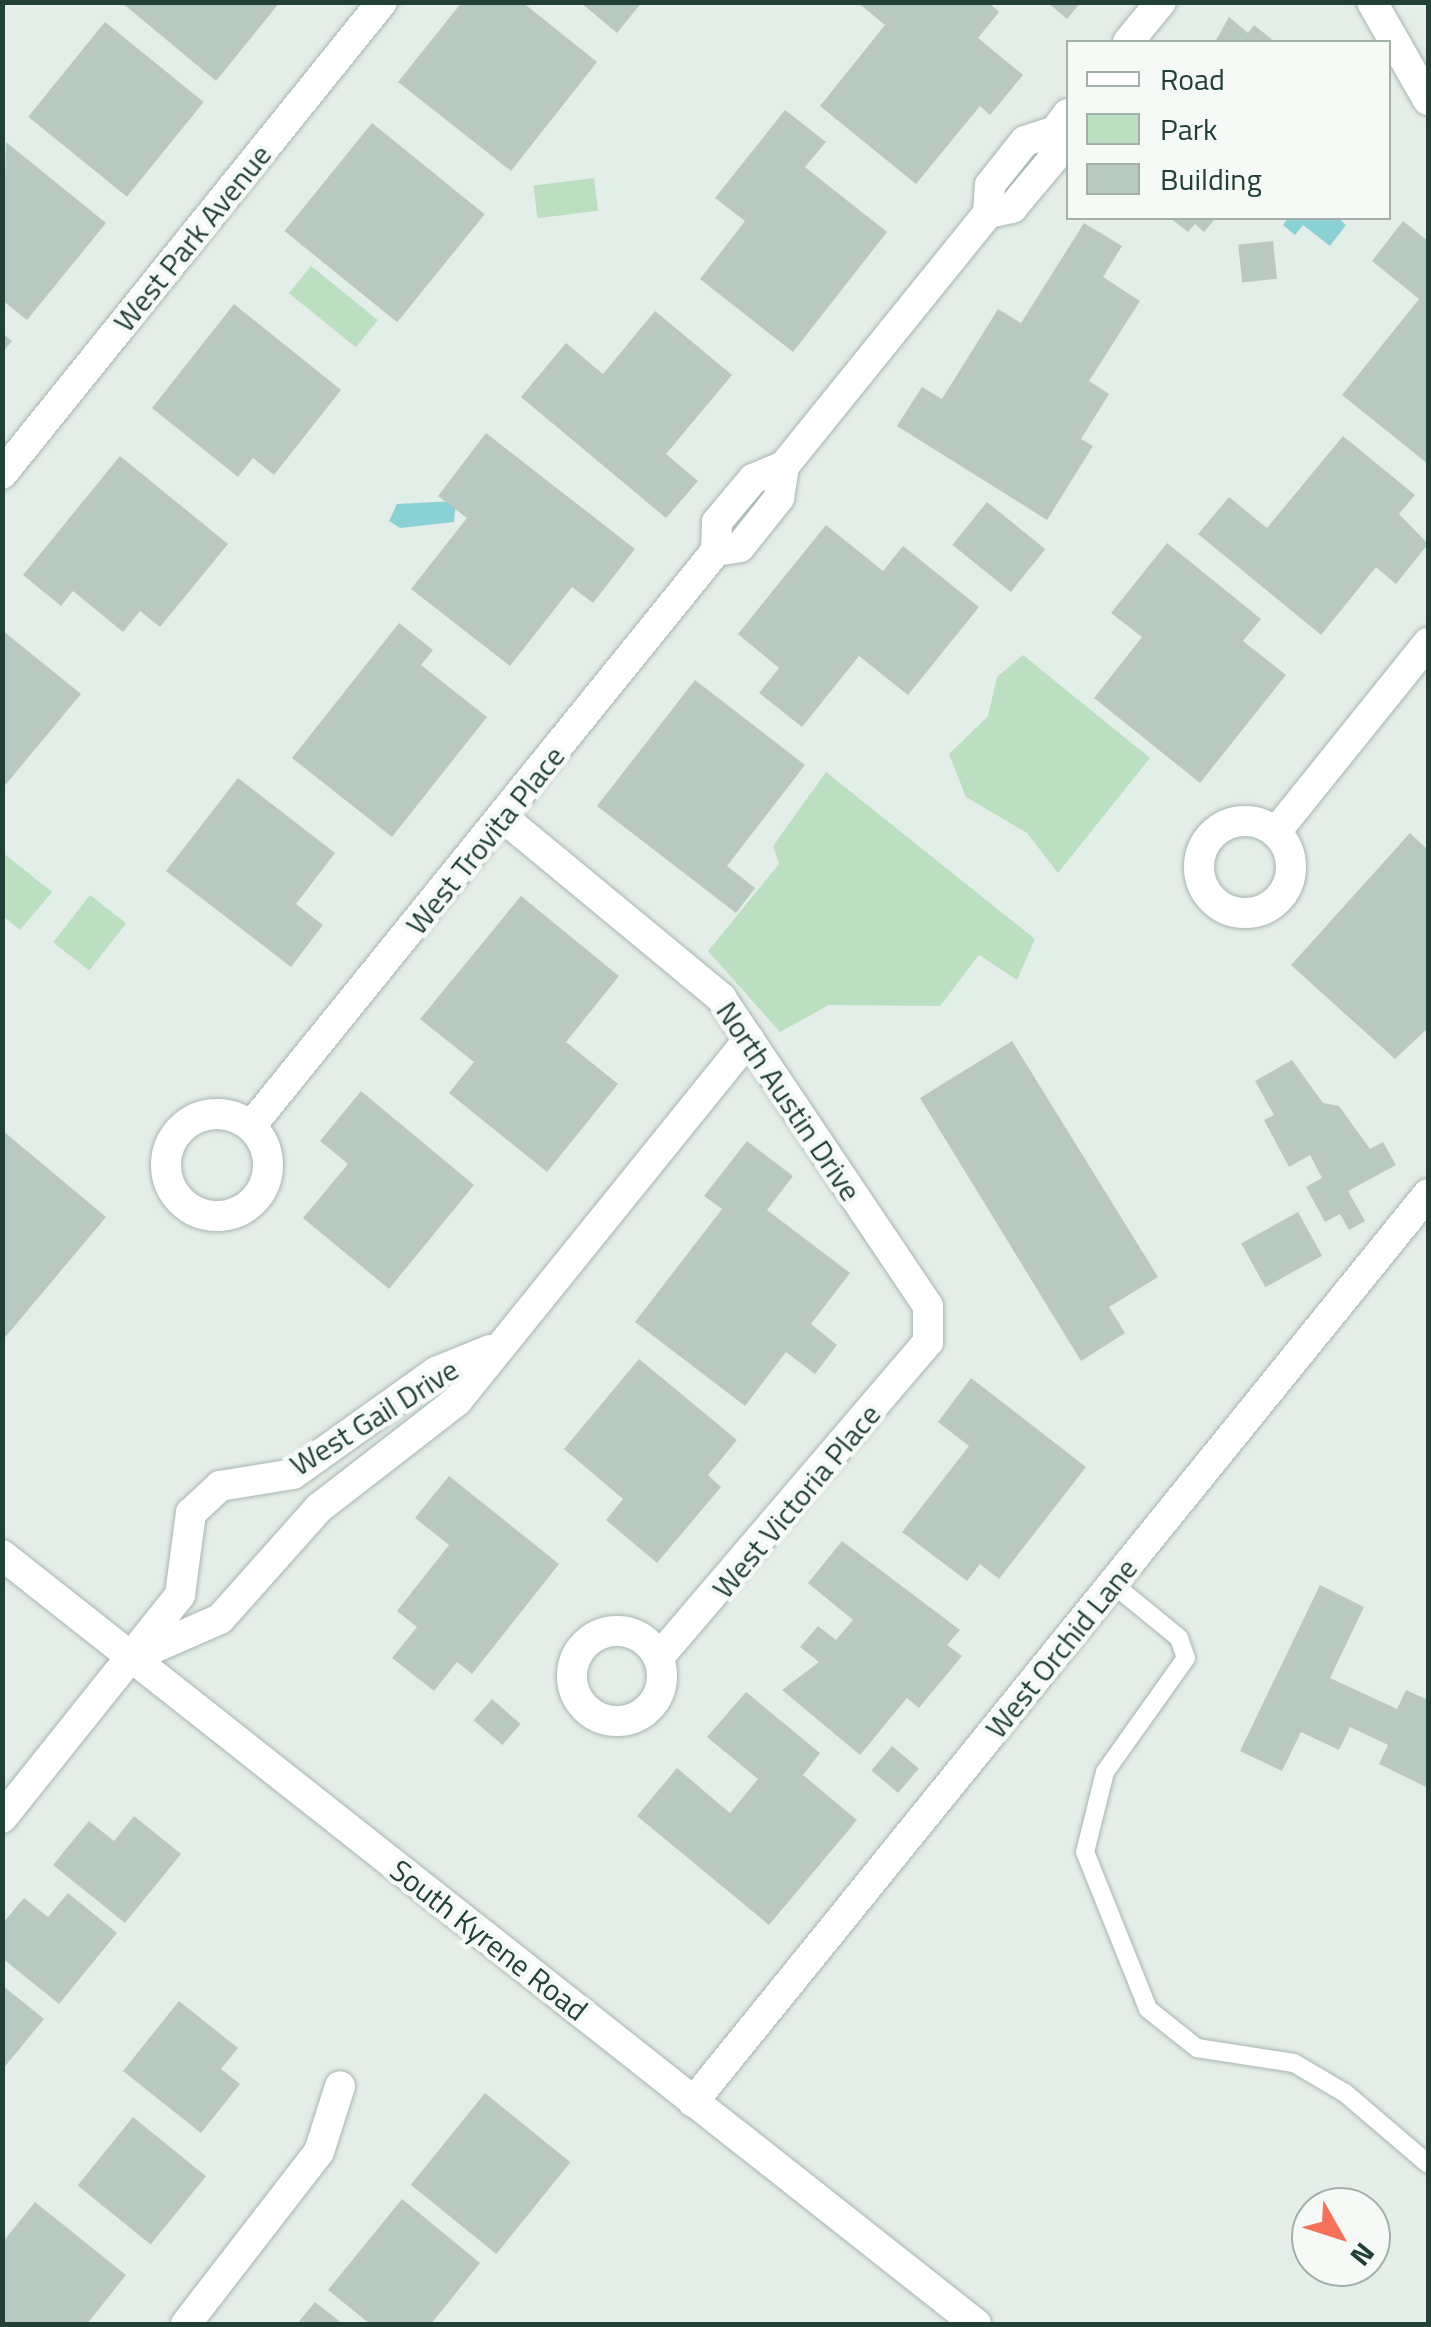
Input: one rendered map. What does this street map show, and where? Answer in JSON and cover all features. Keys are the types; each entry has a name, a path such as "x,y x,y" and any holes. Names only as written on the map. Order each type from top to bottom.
{"street":[{"name":"West Park Avenue","path":"2,474 382,2"},
{"path":"1130,40 1161,2"},
{"path":"1372,2 1428,100"},
{"name":"West Trovita Place","path":"251,1126 505,819 716,552 717,522 753,479 784,466 988,213 1012,208 1054,160 1062,123"},
{"path":"1276,832 1428,643"},
{"name":"North Austin Drive","path":"505,819 687,966 749,1039 928,1306 928,1342"},
{"name":"West Gail Drive","path":"130,1658 220,1619 319,1508 457,1401 490,1350 749,1039"},
{"name":"West Orchid Lane","path":"693,2102 1428,1194"},
{"name":"West Victoria Place","path":"659,1658 928,1342"},
{"name":"West Gail Drive","path":"2,1818 180,1595 180,1548 191,1513 220,1486 293,1474 425,1379 490,1350"},
{"name":"South Kyrene Road","path":"2,1555 976,2324"},
{"path":"186,2324 320,2152 340,2086"}],"lane":[{"path":"293,1474 319,1508"},
{"path":"1112,1584 1179,1638 1186,1658 1106,1772 1085,1852 1148,2010 1197,2048 1294,2063 1346,2093 1428,2164"}],"green space":[{"path":"594,178 598,211 537,218 533,185"},
{"path":"311,266 378,320 356,347 289,293"},
{"path":"1023,655 1150,758 1058,873 1027,833 966,797 949,754 988,716 997,677"},
{"path":"826,772 1035,939 1017,980 979,955 940,1006 829,1005 780,1032 708,951 779,864 773,846"},
{"path":"2,852 52,892 20,930 3,916"},
{"path":"90,895 126,923 89,971 53,942"}],"water":[{"path":"1287,220 1340,220 1346,225 1330,246 1303,225 1295,235 1283,225"},
{"path":"456,501 454,522 400,528 389,521 397,504"}],"building":[{"path":"121,2 280,2 216,81"},
{"path":"462,2 522,2 597,62 511,171 398,82"},
{"path":"580,2 642,2 617,33"},
{"path":"857,2 988,2 999,12 978,38 1023,75 990,115 980,106 916,184 820,106 885,25"},
{"path":"1047,2 1081,2 1067,19"},
{"path":"1229,17 1248,33 1254,25 1273,40 1216,40"},
{"path":"105,22 204,102 127,197 28,117"},
{"path":"785,110 826,142 805,167 887,232 793,352 700,279 745,221 715,198"},
{"path":"372,123 485,214 397,322 285,231"},
{"path":"6,142 106,223 27,320 2,300"},
{"path":"1173,220 1214,220 1204,232 1195,224 1188,232"},
{"path":"1403,221 1428,241 1428,464 1342,395 1419,299 1372,261"},
{"path":"1084,223 1122,246 1103,277 1140,301 1089,381 1109,394 1081,439 1093,446 1047,520 897,426 922,387 942,399 998,309 1021,323"},
{"path":"1273,241 1277,279 1242,282 1238,245"},
{"path":"234,304 341,390 274,475 253,458 238,477 152,408"},
{"path":"655,311 732,375 666,454 698,481 666,518 521,397 566,343 603,374"},
{"path":"2,333 12,341 2,353"},
{"path":"486,433 635,549 593,603 572,587 510,666 411,589 467,518 438,496"},
{"path":"1343,436 1415,495 1399,514 1428,544 1396,584 1376,567 1321,635 1198,534 1229,497 1267,528"},
{"path":"120,456 228,544 160,627 140,611 123,632 73,591 61,606 23,575"},
{"path":"987,502 1045,549 1011,592 952,545"},
{"path":"826,525 883,571 903,546 979,607 908,695 859,656 802,727 759,693 779,668 738,634"},
{"path":"1167,543 1261,619 1243,641 1286,675 1200,783 1094,698 1142,637 1111,613"},
{"path":"399,623 433,650 421,665 487,717 392,837 292,758"},
{"path":"2,630 81,694 2,789"},
{"path":"695,680 805,765 727,866 755,888 736,913 597,806"},
{"path":"238,778 335,853 296,904 323,925 291,967 166,871"},
{"path":"1410,833 1428,850 1428,1028 1395,1059 1291,965"},
{"path":"521,896 619,976 566,1042 618,1084 547,1172 449,1093 474,1062 420,1019"},
{"path":"1012,1041 1158,1277 1109,1307 1125,1333 1081,1361 920,1098"},
{"path":"1292,1060 1323,1103 1339,1106 1370,1149 1383,1142 1396,1165 1348,1191 1365,1221 1349,1230 1340,1214 1325,1222 1306,1187 1322,1178 1310,1155 1289,1167 1264,1120 1274,1115 1255,1081"},
{"path":"361,1091 474,1185 389,1289 303,1218 348,1164 320,1141"},
{"path":"2,1130 106,1217 2,1341"},
{"path":"747,1141 793,1176 767,1210 850,1273 811,1324 837,1345 815,1374 786,1352 745,1406 635,1322 722,1209 704,1196"},
{"path":"1298,1212 1322,1256 1265,1287 1241,1244"},
{"path":"639,1359 737,1440 708,1475 721,1487 657,1563 606,1520 623,1499 564,1449"},
{"path":"971,1378 1086,1467 999,1579 980,1564 967,1581 902,1532 969,1446 938,1422"},
{"path":"449,1476 559,1564 472,1674 457,1662 434,1691 392,1658 417,1627 397,1611 449,1545 415,1518"},
{"path":"842,1541 960,1630 947,1645 962,1656 919,1708 907,1698 860,1755 782,1690 819,1662 800,1647 818,1626 836,1640 853,1620 808,1583"},
{"path":"1320,1585 1364,1607 1330,1678 1397,1709 1406,1690 1428,1700 1428,1788 1379,1764 1388,1745 1350,1727 1339,1750 1301,1732 1282,1771 1240,1751"},
{"path":"746,1692 820,1753 803,1775 857,1820 769,1925 637,1816 677,1768 730,1813 758,1779 707,1737"},
{"path":"492,1699 521,1724 502,1745 474,1720"},
{"path":"892,1746 919,1768 898,1793 871,1771"},
{"path":"134,1816 181,1854 125,1923 53,1865 89,1821 114,1841"},
{"path":"68,1893 117,1933 59,2004 2,1958 2,1924 24,1898 48,1917"},
{"path":"2,1985 44,2019 2,2070"},
{"path":"179,2001 238,2048 221,2069 240,2084 201,2133 123,2071"},
{"path":"485,2093 570,2162 496,2254 411,2185"},
{"path":"133,2117 206,2176 151,2245 78,2185"},
{"path":"402,2199 480,2263 431,2324 370,2324 328,2290"},
{"path":"35,2202 126,2275 87,2324 2,2324 2,2243"},
{"path":"315,2302 343,2324 297,2324"}]}
